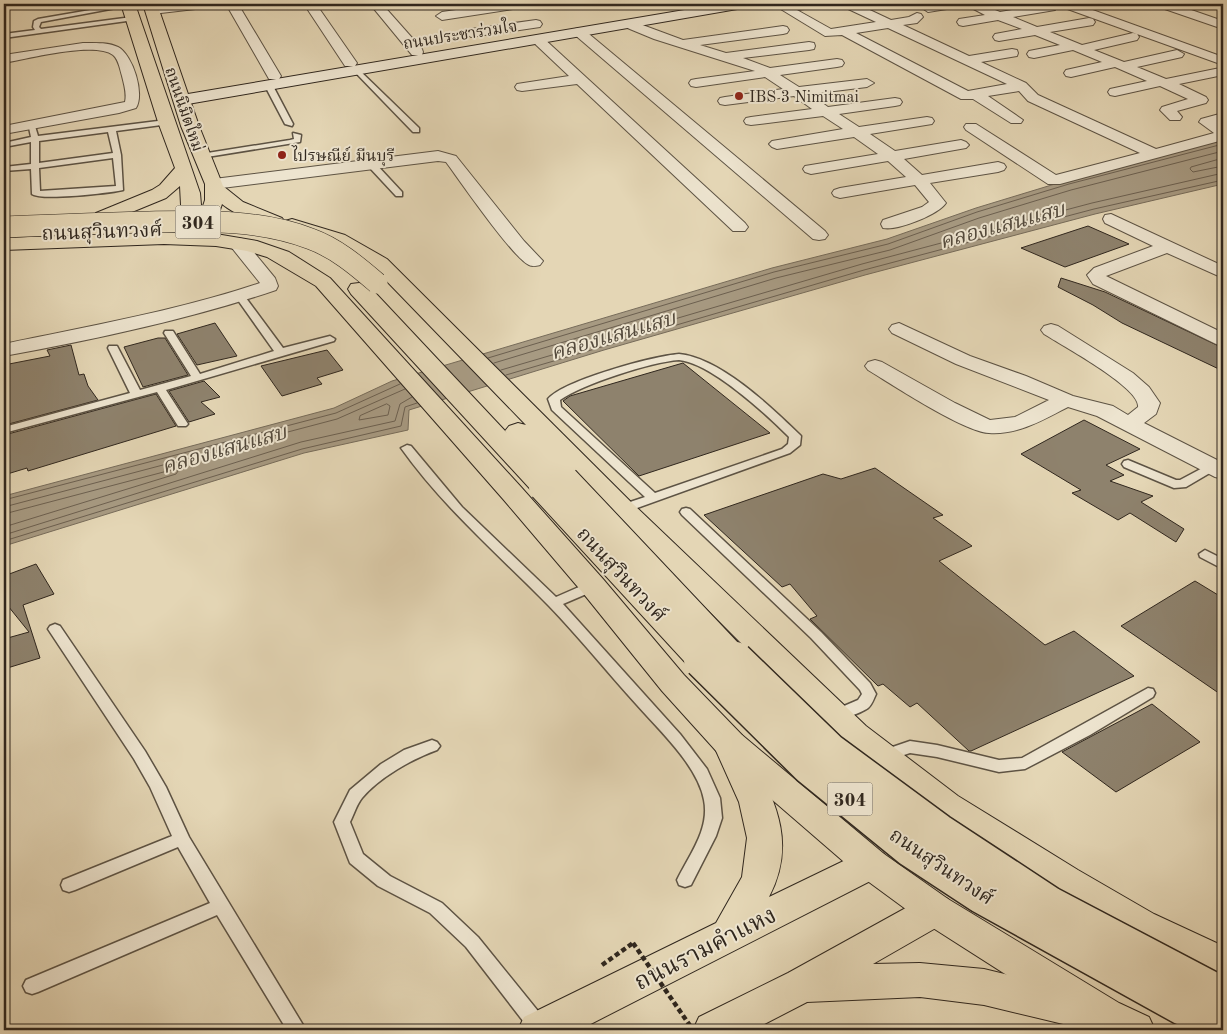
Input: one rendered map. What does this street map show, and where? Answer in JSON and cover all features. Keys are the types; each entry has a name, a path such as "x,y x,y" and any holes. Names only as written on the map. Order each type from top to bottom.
{"main road":[{"name":"ถนนประชาร่วมใจ","path":"353,66 532,17 710,4"},
{"name":"ถนนประชาร่วมใจ","path":"181,96 274,81 417,52 532,17 579,32 743,4"},
{"name":"ถนนนิมิตใหม่","path":"151,7 201,156 214,187"},
{"name":"ถนนนิมิตใหม่","path":"130,10 191,193 192,205 188,214"},
{"path":"103,217 159,194 167,189 184,169"},
{"path":"195,238 210,214 214,187"},
{"path":"214,187 236,206 275,222"},
{"path":"173,238 188,214"},
{"name":"ถนนสุวินทวงศ์","path":"4,221 210,214 275,222 320,232 355,246 397,279 622,509 854,735 946,806 1012,848 1140,925 1223,964"},
{"name":"ถนนสุวินทวงศ์","path":"4,226 212,222 284,231 310,239 335,250 377,283 748,673 829,751 939,832 1050,905 1223,996"},
{"name":"ถนนสุวินทวงศ์","path":"4,235 132,230 212,231 269,239 319,256 359,289 721,680 809,766 911,849 981,895 1181,1006 1223,1025"},
{"name":"ถนนสุวินทวงศ์","path":"4,244 173,238 195,238 237,243 284,257 323,282 512,493 593,586 673,683 730,744 871,864 935,910 1120,1023"},
{"path":"729,936 760,878 765,838 756,802 730,744"},
{"name":"ถนนรามคำแหง","path":"539,1030 871,864 946,806"},
{"path":"714,1030 802,985 935,910 1012,848"},
{"path":"802,985 920,980 984,987 1120,1023"}],"street":[{"path":"151,7 204,4"},
{"path":"232,4 274,81"},
{"path":"310,4 353,66"},
{"path":"376,4 417,52"},
{"path":"815,4 785,8 829,34 916,19 917,17 900,8"},
{"path":"848,4 1021,86 1033,98 1153,153"},
{"path":"928,8 953,4"},
{"path":"970,4 1037,30 1201,100 1167,110 1175,117"},
{"path":"1066,4 1222,66"},
{"path":"1164,4 1223,25"},
{"path":"963,22 1051,7"},
{"path":"442,16 532,17"},
{"path":"470,34 532,17"},
{"path":"532,17 580,79 739,227"},
{"path":"999,37 1089,22"},
{"path":"629,24 679,44 754,66 891,156 918,180 938,204 928,211 889,224"},
{"path":"679,44 783,30"},
{"path":"844,31 966,96 1021,86"},
{"path":"579,32 819,235"},
{"path":"745,35 769,51"},
{"path":"1034,54 1133,38"},
{"path":"4,59 58,49 140,43"},
{"path":"681,60 809,46"},
{"path":"4,130 119,109 131,105 134,100 132,87 120,53 113,49 100,47"},
{"path":"919,71 1012,53"},
{"path":"1071,73 1177,54"},
{"path":"125,67 147,64"},
{"path":"696,82 837,64"},
{"path":"1115,92 1162,83 1222,66"},
{"path":"522,87 580,79"},
{"path":"726,101 867,83"},
{"path":"974,94 1016,120 970,127 1054,181 1223,134"},
{"path":"751,121 895,102"},
{"path":"1071,115 1089,112"},
{"path":"1223,117 1206,122 1223,134"},
{"path":"777,144 927,121"},
{"path":"810,169 961,145"},
{"path":"214,187 438,156 451,158 518,245 534,261"},
{"path":"840,193 998,167"},
{"path":"1111,219 1223,273"},
{"path":"4,350 137,322 264,289 268,286 269,282 237,243"},
{"path":"1168,246 1096,275 1099,280 1108,285 1223,340"},
{"path":"899,329 963,360 1019,380 1066,400 1105,411 1218,469"},
{"path":"1052,330 1126,377 1142,391 1149,403 1148,409 1131,423"},
{"path":"875,366 947,408 988,427 1022,422 1066,400"}],"lane":[{"path":"4,36 130,10"},
{"path":"39,30 36,27 37,21 40,20 130,10"},
{"path":"353,66 416,130"},
{"path":"274,81 290,124"},
{"path":"4,145 111,128 166,122"},
{"path":"31,125 35,140 36,194 60,194 120,188 117,155 111,128"},
{"path":"201,156 292,142 297,140 296,134"},
{"path":"4,169 117,155"},
{"path":"372,165 399,194"},
{"path":"240,296 280,352"},
{"path":"169,332 197,378"},
{"path":"4,430 197,378 280,352 330,339"},
{"path":"113,348 137,394"},
{"path":"622,509 786,451 794,445 795,436 781,422 704,362 687,358 672,357 648,364 566,390 554,399 556,408 653,498"},
{"path":"160,388 182,424"},
{"path":"407,448 458,510 554,603 675,738 699,769 712,798 714,818 708,836 685,880"},
{"path":"1128,464 1174,484 1182,484 1218,469"},
{"path":"686,512 816,635 866,686 869,694 864,704 835,716"},
{"path":"1205,554 1223,565"},
{"path":"554,603 593,586"},
{"path":"55,629 140,755 158,788 182,840 297,1030"},
{"path":"881,756 910,747 937,751 999,766 1026,763 1085,732 1148,693"},
{"path":"432,746 408,754 386,768 356,794 342,822 356,858 384,881 436,908 472,942 539,1030"},
{"path":"70,885 182,840"},
{"path":"32,986 221,906"}],"path":[{"path":"602,965 633,943 693,1030"}],"water":[{"name":"คลองแสนแสบ","path":"1223,139 1223,184 1095,214 865,275 604,350 409,410 408,430 304,453 4,546 4,496 334,408 392,381 772,268 887,239 976,208 1068,180"}],"building":[{"path":"1088,226 1129,244 1065,267 1021,248"},
{"path":"1061,278 1105,292 1223,348 1223,371 1122,323 1058,287"},
{"path":"215,323 237,356 197,365 177,334"},
{"path":"158,338 165,338 188,375 143,387 124,347"},
{"path":"71,345 79,375 84,374 88,386 98,400 5,425 4,365 50,356 47,350"},
{"path":"327,350 343,370 317,378 322,384 282,396 261,366"},
{"path":"683,363 770,433 639,476 563,401 570,396"},
{"path":"204,381 220,397 201,402 215,414 189,422 169,391"},
{"path":"156,394 176,426 28,471 27,468 4,475 4,436"},
{"path":"1084,420 1140,449 1106,465 1124,475 1110,481 1153,496 1141,502 1184,529 1176,542 1130,513 1118,520 1072,493 1081,490 1021,454"},
{"path":"875,468 943,515 933,518 972,546 939,561 1045,645 1074,631 1134,676 969,751 917,703 910,707 883,684 878,686 810,619 817,616 790,584 782,587 704,515 823,474 841,479"},
{"path":"36,564 54,594 23,605 40,658 4,669 4,639 29,632 4,601 4,576"},
{"path":"1195,581 1223,598 1223,696 1121,626"},
{"path":"1152,704 1200,742 1116,792 1062,752"}],"place":[{"name":"IBS 3 Nimitmai","path":"739,96"},
{"name":"ไปรษณีย์ มีนบุรี","path":"282,155"}]}
